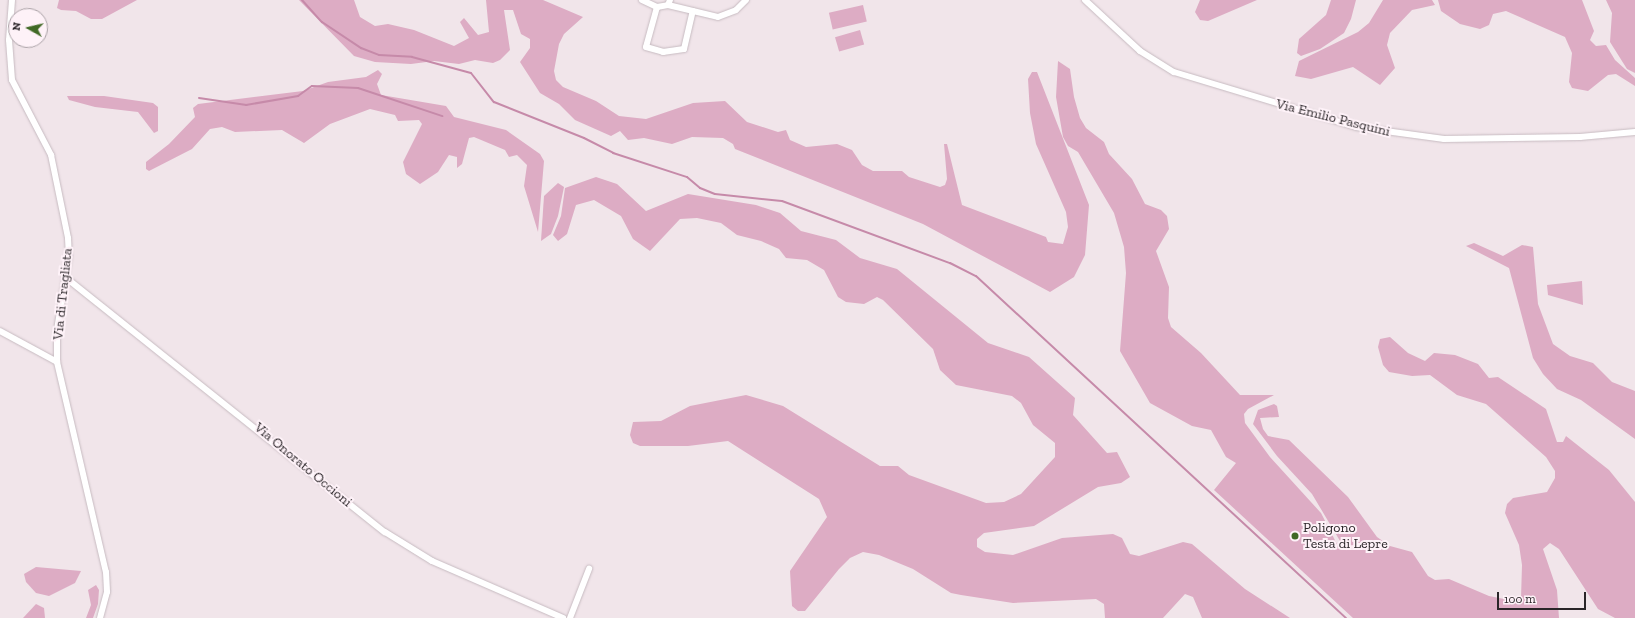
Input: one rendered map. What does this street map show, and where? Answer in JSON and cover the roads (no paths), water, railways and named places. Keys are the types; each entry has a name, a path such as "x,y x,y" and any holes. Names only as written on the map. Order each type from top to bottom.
{"street":[{"name":"Via di Tragliata","path":"12,0 9,40 10,71 14,89 51,155 58,178 68,238 65,277 57,330 57,362 106,572 107,592 100,618"},
{"path":"642,0 657,7 669,2 693,11 718,17 725,16 746,0"},
{"name":"Via Emilio Pasquini","path":"1085,0 1140,51 1174,72 1356,127 1444,139 1580,138 1635,132"},
{"path":"657,7 646,47 663,52 684,49 693,11"},
{"name":"Via Onorato Occioni","path":"65,277 274,440 385,532 432,561 563,618"},
{"path":"0,331 57,362"},
{"path":"570,618 590,569"}],"waterway":[{"path":"302,0 322,22 361,48 379,55 412,57 471,73 494,102 584,138 613,153 687,177 700,188 715,194 782,201 950,263 976,276 1346,618"},
{"path":"199,98 246,105 298,96 312,86 358,88 442,116"}],"place":[{"name":"Poligono Testa di Lepre","path":"1295,536"}]}
